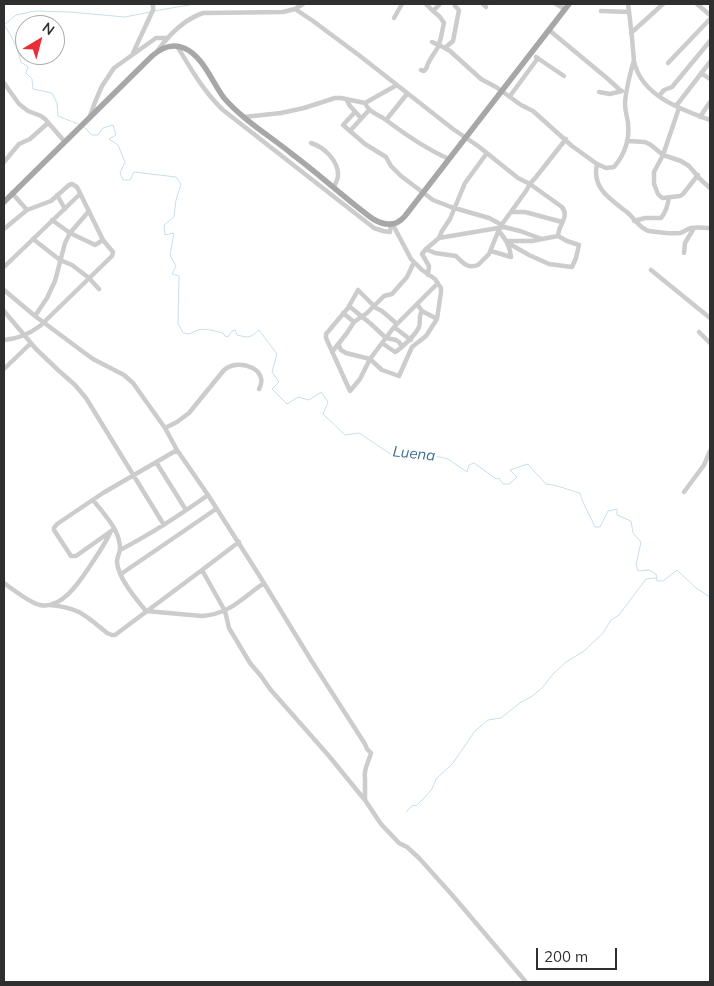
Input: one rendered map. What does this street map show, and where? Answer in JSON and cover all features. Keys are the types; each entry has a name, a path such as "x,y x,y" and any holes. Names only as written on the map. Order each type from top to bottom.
{"main road":[{"path":"4,202 158,50 169,46 177,46 198,58 224,97 244,117 373,219 392,225 402,220 569,4"}],"street":[{"path":"132,55 152,10 152,4"},
{"path":"158,50 168,38 196,15 203,13 283,12 295,9 303,4"},
{"path":"394,18 402,4"},
{"path":"420,70 424,71 426,69 428,62 439,46 444,23 426,4"},
{"path":"433,11 440,4"},
{"path":"446,48 454,40 459,10 455,4"},
{"path":"556,4 565,9"},
{"path":"628,4 634,60 636,70 643,81 668,103 710,120"},
{"path":"631,33 662,4"},
{"path":"697,4 710,14"},
{"path":"295,9 398,85 407,94 518,178 530,184 561,206 566,214 558,230 558,236"},
{"path":"601,11 629,12"},
{"path":"668,64 710,19"},
{"path":"549,30 623,91"},
{"path":"89,117 102,86 114,68 156,38 168,38"},
{"path":"659,96 664,90 672,87 710,41"},
{"path":"432,42 446,48 480,79 503,91 533,111 582,153 606,168 614,167 625,150 628,141 628,125 623,91 634,60"},
{"path":"177,46 206,91 223,110 374,228 390,232 392,225"},
{"path":"531,53 564,76"},
{"path":"510,96 538,58"},
{"path":"698,176 682,196 664,198 658,194 653,180 654,172 663,155 678,107 710,62"},
{"path":"701,73 710,79"},
{"path":"4,83 23,108 41,116 64,142"},
{"path":"244,117 304,108 335,98 346,98 365,103 398,85"},
{"path":"599,92 610,94 623,91"},
{"path":"386,120 407,94"},
{"path":"346,98 361,118"},
{"path":"700,116 710,102"},
{"path":"365,103 369,110 406,135 433,152 449,159"},
{"path":"350,131 369,110"},
{"path":"355,112 343,125 365,144 386,157 396,171 423,193 438,203 490,218 500,228 510,248 511,257 490,251"},
{"path":"4,162 19,144 30,139 48,123"},
{"path":"426,249 435,253 456,256 467,266 476,266 490,251 500,228 510,212 566,139"},
{"path":"628,141 645,142 663,155 682,161 710,188"},
{"path":"311,143 326,151 336,164 338,177 334,187"},
{"path":"440,238 465,183 487,153"},
{"path":"597,164 595,174 602,191 640,226 649,231 664,233 679,233 694,228 710,228"},
{"path":"4,229 28,210 51,201 72,184 76,186 103,240 113,252 112,256 36,329 16,338 4,340"},
{"path":"12,193 28,210"},
{"path":"4,266 80,194"},
{"path":"57,195 65,208"},
{"path":"634,221 645,218 661,218 668,205 669,197"},
{"path":"35,316 55,281 63,248 70,233 89,211"},
{"path":"510,212 525,212 562,222"},
{"path":"52,220 70,233 95,245 103,240"},
{"path":"338,344 341,350 346,353 370,359 382,370 399,376 412,347 426,336 437,319 441,288 435,279 414,262 392,225"},
{"path":"428,275 429,266 422,255 423,251 440,238 504,227 520,230 542,239"},
{"path":"684,253 685,243 694,228"},
{"path":"558,236 579,244 572,268 549,264 507,242 532,242 558,236"},
{"path":"33,238 60,260 72,265 89,278 99,289"},
{"path":"332,352 358,318 362,317 384,296 392,294 407,277 414,262"},
{"path":"651,270 710,318"},
{"path":"415,344 395,326 358,290 349,306 325,336 350,390 360,379 370,359 395,326 438,283"},
{"path":"4,290 82,351 133,382 239,542 311,660 371,753 364,774 366,778 365,800"},
{"path":"418,304 422,311 437,319"},
{"path":"349,306 386,338 396,340 402,347"},
{"path":"4,311 31,343 86,398 164,525"},
{"path":"382,343 395,352 402,347 418,329 420,324 419,316 422,311"},
{"path":"343,313 354,322"},
{"path":"699,332 710,342"},
{"path":"4,369 31,343"},
{"path":"165,428 189,413 229,366 238,364 248,366 256,371 261,376 262,383 259,389"},
{"path":"113,530 76,556 71,556 54,528 93,500 177,450"},
{"path":"684,492 704,465 710,451"},
{"path":"156,462 186,510"},
{"path":"120,550 164,525 208,495"},
{"path":"93,500 119,538 120,550 117,559 120,574 146,611 200,616 210,615 225,611 264,584"},
{"path":"120,574 216,509"},
{"path":"50,605 62,599 78,583 113,530"},
{"path":"4,583 38,605 66,607 78,611 112,635 115,635 239,542"},
{"path":"202,570 225,611 229,628 250,663 270,689 329,756 365,800 381,824 399,843 407,847 419,858 526,982"}],"waterway":[{"path":"154,11 195,4"},
{"path":"4,25 16,15 35,11 125,17 150,12"},
{"name":"Luena","path":"4,25 10,34 21,62 28,67 26,73 32,79 33,89 52,93 57,103 58,116 78,124"},
{"name":"Luena","path":"84,127 92,135 98,135 103,128 113,125 116,135 109,139 118,145 125,162 120,173 123,180 130,180 134,172 176,177 181,184 176,200 174,217 164,225 165,235 174,233 170,255 176,266 172,274 179,276 178,323 183,333 190,334 206,329 223,333 228,337 235,330 237,335 247,337 259,330 277,354 272,372 279,382 272,389 287,404 298,397 309,400 321,392 328,402 323,414 345,435 359,433 392,455 422,453 448,459 467,472 469,465 474,463 496,479 499,478 503,484 509,484 517,477 510,470 528,464 546,484 580,493 595,527 600,527 608,511 617,509 617,515 631,521 633,533 641,542 636,565 638,571 649,570 656,574 657,581 663,581 677,570 696,588 710,597"},
{"path":"406,812 412,806 417,805 432,789 436,779 453,763 475,731 488,720 501,718 542,688 566,662 584,651 603,633 611,620 619,615 646,579 656,578"}]}
